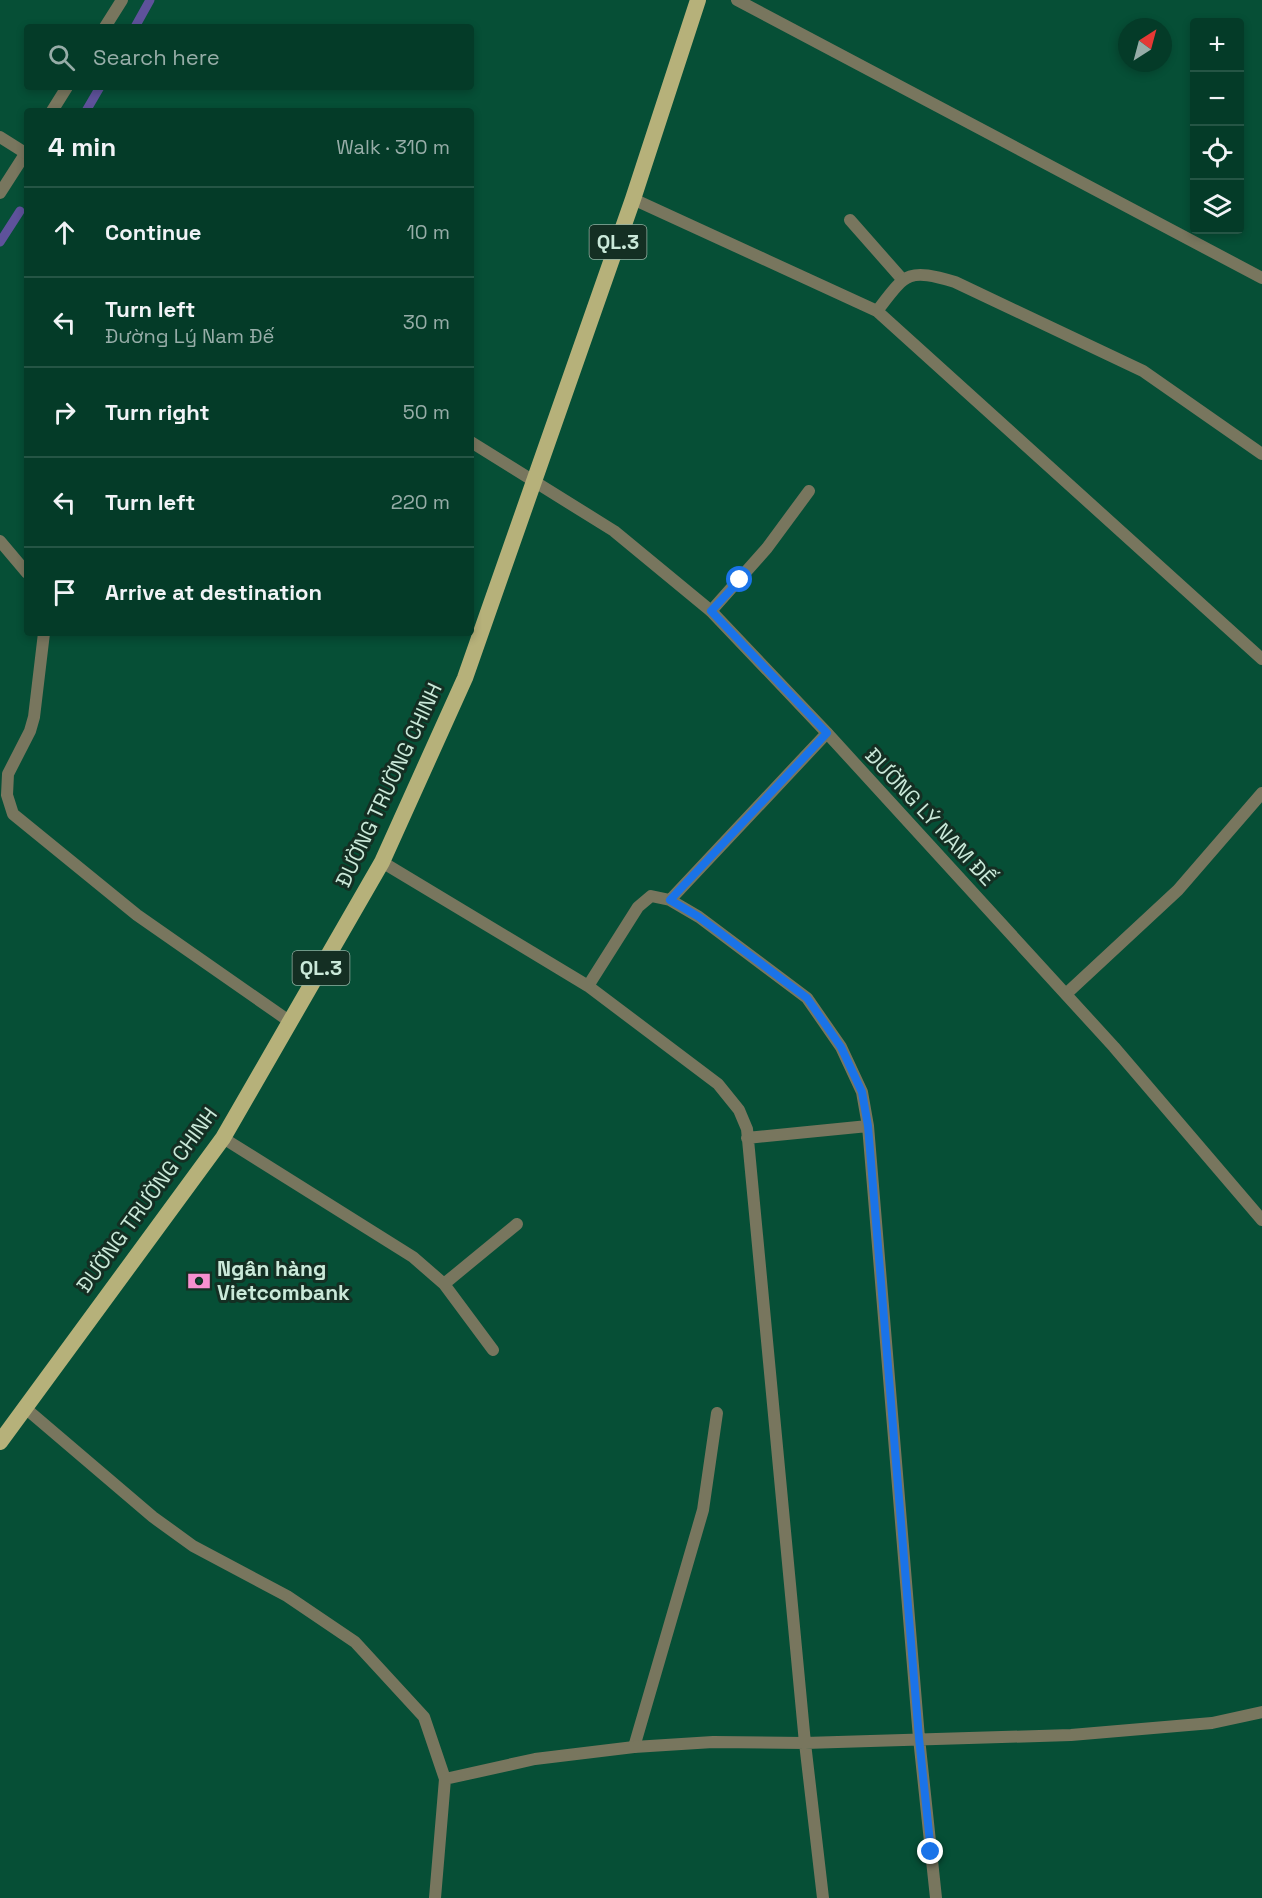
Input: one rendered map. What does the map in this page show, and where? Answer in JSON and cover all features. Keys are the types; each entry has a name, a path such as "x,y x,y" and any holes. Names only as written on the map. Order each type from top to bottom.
{"highway":[{"name":"QL.3","path":"532,482 633,199 698,0"},
{"name":"ĐƯỜNG TRƯỜNG CHINH","path":"0,1442 223,1138 382,862 465,678 532,482"}],"street":[{"path":"107,24 122,0"},
{"path":"737,0 1262,278"},
{"path":"54,108 65,90"},
{"path":"0,137 24,151"},
{"path":"0,194 24,158"},
{"path":"633,199 877,311 1262,659"},
{"path":"850,220 902,279"},
{"path":"877,311 902,279 925,273 955,282 1143,371 1262,454"},
{"name":"ĐƯỜNG LÝ NAM ĐẾ","path":"474,444 614,531 711,611 827,733 1114,1047 1262,1220"},
{"path":"711,611 768,549 809,491"},
{"path":"0,541 24,569"},
{"path":"44,636 34,717 30,731 4,771 7,795 13,814 137,915 290,1021"},
{"path":"670,900 827,733"},
{"path":"1066,994 1178,890 1262,793"},
{"path":"382,862 588,986 718,1084 739,1110 747,1129 805,1743 823,1898"},
{"path":"588,986 638,907 651,896 670,900 699,917 807,998 841,1047 862,1092 868,1126 919,1738 936,1898"},
{"path":"747,1138 868,1126"},
{"path":"223,1138 413,1257 444,1284 493,1350"},
{"path":"444,1284 517,1224"},
{"path":"24,1407 153,1517 193,1546 288,1596 355,1642 424,1718 445,1779 435,1898"},
{"path":"633,1747 703,1510 717,1413"},
{"path":"445,1779 535,1759 633,1747 713,1742 805,1743 1071,1735 1212,1723 1262,1712"}],"waterway":[{"path":"137,24 150,0"},
{"path":"88,108 98,90"},
{"path":"0,242 20,211"}],"place":[{"name":"Ngân hàng Vietcombank","path":"199,1281"}],"route":[{"path":"740,580 711,611 827,733 670,900 699,917 807,998 841,1047 862,1092 868,1126 919,1738 931,1852"}]}
